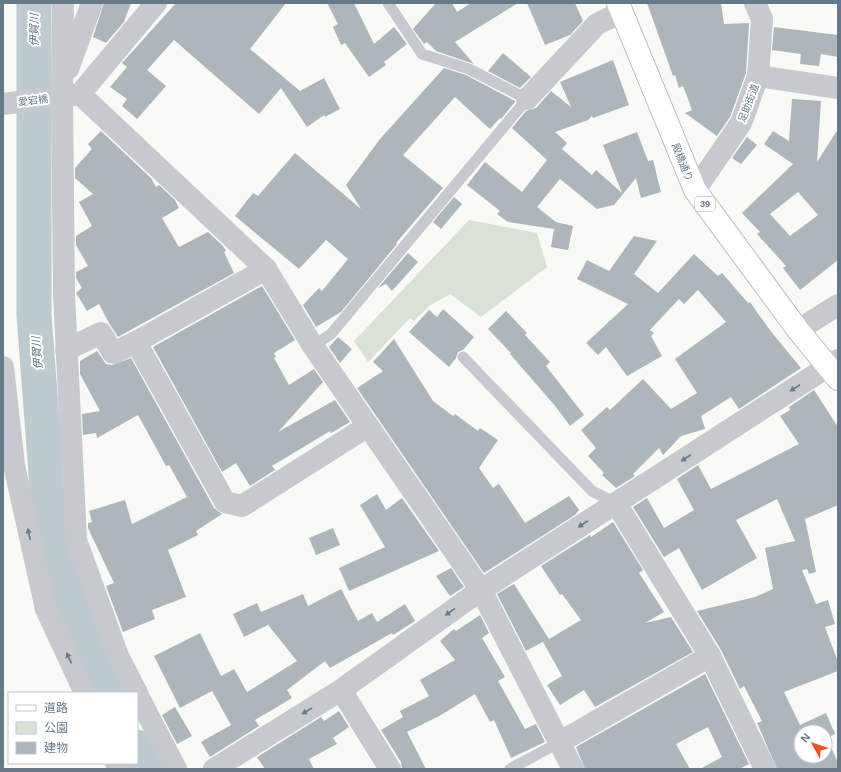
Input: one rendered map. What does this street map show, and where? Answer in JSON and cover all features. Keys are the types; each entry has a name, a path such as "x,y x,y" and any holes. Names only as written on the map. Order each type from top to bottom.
{"main road":[{"name":"殿橋通り","path":"620,7 695,190 798,330 835,369"}],"street":[{"path":"63,3 69,91 64,294 76,540 118,656 136,692"},
{"path":"69,91 92,3"},
{"path":"69,91 156,3"},
{"name":"足助街道","path":"695,190 741,123 758,76 762,18 756,3"},
{"path":"527,99 597,24 620,7"},
{"path":"758,76 838,88"},
{"path":"69,91 266,269 313,346 481,590 573,769"},
{"name":"愛宕橋","path":"3,104 69,91"},
{"path":"66,350 101,333 113,353 136,342 266,269"},
{"path":"798,330 838,305"},
{"path":"136,342 225,502 242,506 368,426"},
{"path":"3,367 14,465 46,609 85,692"},
{"path":"214,769 341,690 481,590 616,503 835,369"},
{"path":"616,503 710,656 765,769"},
{"path":"560,742 710,656"},
{"path":"341,690 390,769"},
{"path":"138,695 176,769"}],"lane":[{"path":"313,346 331,334 527,99 469,69 422,54 388,3"},
{"path":"463,357 592,491 616,503"},
{"path":"510,769 560,742"}],"green space":[{"path":"469,220 537,233 547,267 481,317 450,294 429,306 414,321 410,318 368,362 354,341"}],"building":[{"path":"104,3 131,3 124,22 106,43 93,37"},
{"path":"176,3 286,3 250,49 300,91 324,78 340,109 325,117 324,115 307,127 281,88 259,114 174,40 147,70 166,86 137,119 122,106 127,99 110,87 127,67 122,63"},
{"path":"327,3 354,3 374,44 394,27 407,44 384,62 386,65 369,77 345,43 341,45 333,27 338,24"},
{"path":"436,3 452,3 457,12 471,3 518,3 455,42 474,64 436,51 427,42 424,44 413,29"},
{"path":"527,3 575,3 583,21 570,35 545,45"},
{"path":"647,3 721,3 724,24 749,23 746,73 730,117 717,136 685,113 692,110 683,86 679,88 675,75 673,76"},
{"path":"774,27 838,35 838,57 821,54 819,66 800,64 801,54 772,50"},
{"path":"503,53 531,77 520,88 488,71"},
{"path":"613,60 629,105 593,118 592,116 588,120 555,132 567,143 562,149 592,175 596,170 622,193 603,145 637,132 648,161 653,160 661,192 641,198 636,178 614,205 597,209 560,179 537,207 556,222 573,226 568,250 551,247 554,229 508,222 497,214 500,211 467,185 485,162 522,192 547,160 512,128 526,111 536,108 551,91 571,107 560,82"},
{"path":"444,68 466,75 515,102 501,119 500,118 490,129 455,97 403,155 443,188 396,243 397,244 341,312 316,327 303,305 319,288 322,291 348,259 326,240 299,269 235,216 253,193 258,196 295,153 361,209 346,185 380,139"},
{"path":"792,99 821,101 817,162 838,129 838,260 800,290 783,268 786,266 757,234 760,232 742,213 793,164 764,144 773,131 789,141","holes":["798,192 818,215 790,236 770,214"]},
{"path":"101,131 151,178 156,187 159,185 175,200 179,208 162,218 179,247 208,232 223,246 226,251 224,252 234,273 118,337 99,304 87,311 76,293 82,288 76,278 76,272 88,266 76,245 76,236 92,226 79,202 93,194 75,178 75,168 92,149 88,144"},
{"path":"747,137 757,145 741,164 732,158"},
{"path":"454,197 462,204 441,229 433,222"},
{"path":"634,236 657,241 634,274 658,293 694,254 718,276 722,273 748,303 750,302 769,329 801,368 739,409 731,397 701,416 705,429 681,436 663,455 659,448 633,474 635,476 616,488 602,475 604,473 588,456 596,448 581,430 607,407 610,410 643,379 671,409 697,393 675,359 726,322 698,290 684,304 679,299 650,330 654,333 651,336 662,356 627,376 606,347 598,355 586,343 628,304 577,279 587,260 609,271"},
{"path":"408,253 418,262 392,291 386,284 378,288"},
{"path":"262,286 295,340 274,353 276,357 274,358 289,385 314,369 323,382 278,432 335,400 350,422 331,433 330,431 272,466 275,470 250,486 236,463 222,472 153,347"},
{"path":"443,309 474,337 463,350 458,352 456,358 449,367 409,332 429,310 437,317"},
{"path":"506,311 527,333 525,335 550,362 546,366 584,415 570,426 556,407 510,354 511,353 488,329"},
{"path":"338,337 352,349 340,363 329,347"},
{"path":"394,339 433,401 453,416 455,414 478,431 480,428 498,440 479,468 493,488 499,484 525,523 569,496 579,510 575,515 484,573 357,388 383,371 373,362"},
{"path":"97,351 106,364 112,365 131,358 214,508 222,514 196,531 198,535 168,550 186,597 152,610 155,619 123,632 106,586 114,583 88,528 88,523 92,522 89,511 125,500 132,524 187,497 169,465 166,466 138,415 97,438 96,433 83,435 82,414 100,411 80,374 80,361"},
{"path":"814,390 838,427 838,505 805,519 816,572 809,574 807,569 802,570 816,604 828,600 835,624 825,627 838,662 838,671 784,692 800,724 793,724 793,764 833,764 833,752 838,763 838,769 777,769 757,723 762,721 744,686 740,689 721,650 697,611 755,597 773,589 765,548 795,541 777,499 736,520 757,558 702,590 679,548 664,557 633,507 647,498 664,528 694,510 677,479 698,465 711,489 799,444 780,416 790,410 789,407"},
{"path":"377,494 386,510 402,498 439,551 349,591 339,568 385,547 360,505"},
{"path":"613,522 643,570 639,573 664,612 645,623 671,617 693,652 595,707 584,690 560,705 547,685 562,676 543,642 548,639 526,651 497,594 514,584 549,639 581,620 562,594 560,595 541,566 590,535 591,537"},
{"path":"333,528 340,545 316,555 309,538"},
{"path":"451,568 464,587 450,596 436,576"},
{"path":"341,589 358,621 372,613 377,622 405,604 415,621 393,635 392,633 330,668 325,661 287,690 292,698 255,720 259,726 210,757 201,742 231,725 212,691 180,708 154,656 200,633 221,676 234,669 247,692 297,661 265,621 268,625 244,637 233,614 257,603 261,612 303,594 308,606"},
{"path":"480,615 489,633 482,638 505,677 498,681 525,729 536,724 545,742 511,758 494,720 490,722 475,694 441,715 407,732 426,769 402,769 401,762 381,730 403,717 400,711 429,696 420,680 455,660 440,641 454,629 456,631"},
{"path":"705,674 749,764 739,769 700,769 722,757 708,727 676,744 690,769 585,769 576,747"},
{"path":"175,707 192,736 177,744 162,715"},
{"path":"339,711 349,727 333,738 337,744 309,759 314,769 265,769 257,757 321,717 324,721"},
{"path":"826,713 831,724 802,724"}],"waterway":[{"name":"伊賀川","path":"34,3 34,315 48,500 64,588 98,673 108,692"},
{"name":"伊賀川","path":"138,749 148,769"}]}
